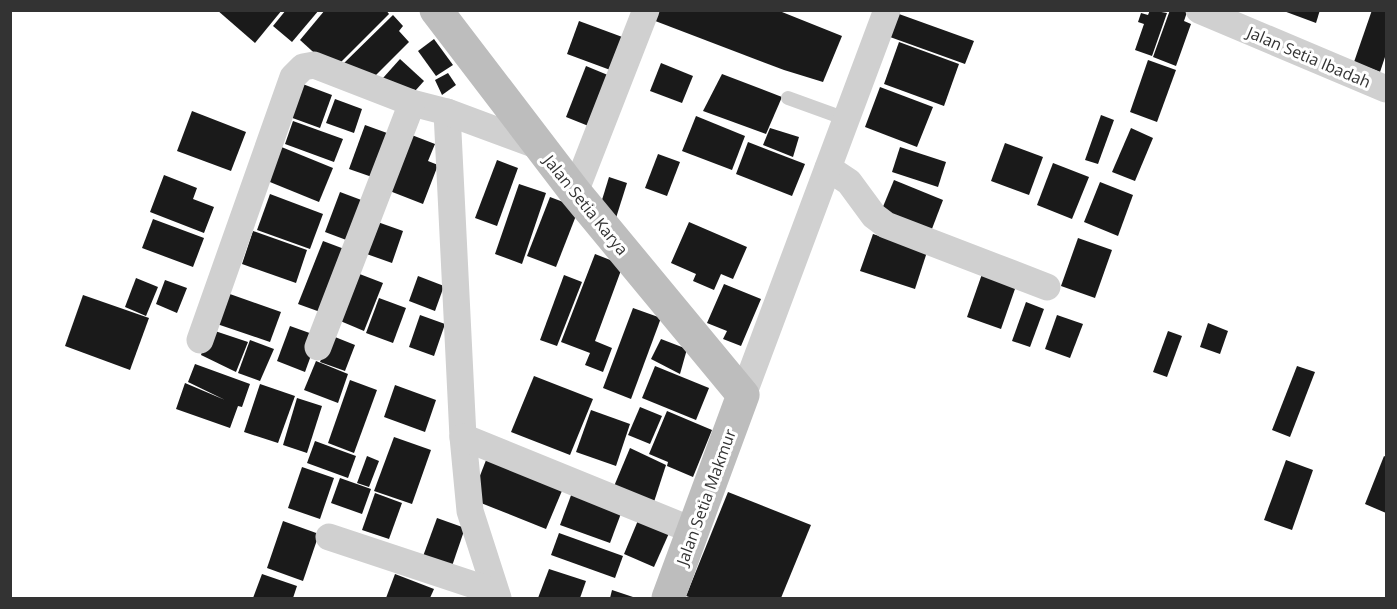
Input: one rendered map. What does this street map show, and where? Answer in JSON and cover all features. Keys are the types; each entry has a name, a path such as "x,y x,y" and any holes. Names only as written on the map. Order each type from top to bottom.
{"main road":[{"name":"Jalan Setia Karya","path":"436,10 575,192 743,394"},
{"name":"Jalan Setia Makmur","path":"668,598 743,394"}],"street":[{"path":"575,192 646,10"},
{"path":"743,394 887,10"},
{"name":"Jalan Setia Ibadah","path":"1199,10 1386,89"},
{"path":"200,340 293,77 303,67 314,64 412,103 447,112 539,146"},
{"path":"318,347 412,103"},
{"path":"447,112 463,437 470,511 497,595"},
{"path":"828,168 849,182 874,216 886,225 1047,287"},
{"path":"463,437 694,531"},
{"path":"329,537 497,595"}],"lane":[{"path":"788,98 846,119"}],"building":[{"path":"217,10 282,10 255,43"},
{"path":"286,10 319,10 292,42 273,26"},
{"path":"325,10 386,10 389,14 333,70 300,40"},
{"path":"653,10 777,10 842,36 823,82 784,70 650,19"},
{"path":"1150,10 1167,13 1152,56 1135,50 1144,24 1138,22 1141,13 1148,15"},
{"path":"1170,10 1187,12 1184,21 1191,24 1176,66 1153,57"},
{"path":"1281,10 1320,10 1316,23"},
{"path":"1372,10 1386,10 1386,54 1380,72 1354,62"},
{"path":"899,14 974,41 965,64 890,37"},
{"path":"393,15 403,26 399,31 409,42 370,81 341,66"},
{"path":"579,21 625,38 613,71 567,54"},
{"path":"434,39 453,65 436,76 418,51"},
{"path":"899,42 959,64 944,106 884,84"},
{"path":"400,59 424,81 407,100 383,78"},
{"path":"1148,60 1176,70 1157,122 1130,112"},
{"path":"661,63 693,76 682,103 650,91"},
{"path":"586,66 615,78 596,129 566,117"},
{"path":"448,73 456,85 442,95 435,80"},
{"path":"722,74 782,97 766,134 703,111"},
{"path":"300,83 332,95 320,128 287,116"},
{"path":"880,87 933,107 917,147 865,127"},
{"path":"335,99 362,109 354,133 326,123"},
{"path":"192,111 246,132 231,171 177,151"},
{"path":"1101,115 1114,120 1098,164 1085,160"},
{"path":"696,116 745,136 732,170 682,151"},
{"path":"293,121 343,139 334,162 285,144"},
{"path":"365,125 387,133 372,177 349,169"},
{"path":"770,128 799,137 793,157 763,145"},
{"path":"1131,128 1153,138 1135,181 1112,172"},
{"path":"404,132 435,144 428,161 438,165 423,204 382,188"},
{"path":"748,142 805,164 792,196 736,174"},
{"path":"1005,143 1043,157 1029,195 991,181"},
{"path":"279,146 333,168 319,202 265,180"},
{"path":"900,147 946,162 938,187 892,172"},
{"path":"658,154 680,162 667,196 645,188"},
{"path":"497,160 518,168 497,226 475,218"},
{"path":"1053,163 1089,177 1072,219 1037,205"},
{"path":"164,175 197,188 193,199 214,207 204,233 150,212"},
{"path":"609,177 627,183 616,218 598,213"},
{"path":"894,180 943,200 930,234 880,214"},
{"path":"1100,182 1133,195 1118,236 1084,222"},
{"path":"519,184 546,193 522,264 495,254"},
{"path":"340,192 364,201 349,241 325,232"},
{"path":"270,194 323,214 310,249 257,230"},
{"path":"550,197 579,208 556,267 527,256"},
{"path":"153,219 204,238 193,267 142,248"},
{"path":"372,220 403,231 392,263 361,252"},
{"path":"689,222 747,247 733,279 721,274 714,290 693,281 696,274 671,263"},
{"path":"253,231 307,250 296,283 242,264"},
{"path":"873,234 927,252 915,289 860,271"},
{"path":"1078,238 1112,250 1095,298 1061,286"},
{"path":"323,241 347,250 323,313 298,304"},
{"path":"595,254 623,265 595,341 612,348 603,372 585,365 590,353 561,342"},
{"path":"357,273 383,283 364,331 338,320"},
{"path":"982,274 1016,286 1001,329 967,317"},
{"path":"564,275 582,282 557,346 540,340"},
{"path":"418,276 444,286 435,311 409,301"},
{"path":"136,278 158,287 146,316 125,307"},
{"path":"165,280 187,288 177,313 156,304"},
{"path":"724,284 761,299 741,346 723,339 727,331 707,323"},
{"path":"227,293 281,312 270,342 217,324"},
{"path":"83,295 149,318 130,370 65,346"},
{"path":"379,298 406,308 393,343 366,333"},
{"path":"1026,302 1044,309 1030,347 1012,341"},
{"path":"633,308 661,318 631,399 603,388"},
{"path":"420,315 445,324 434,356 409,347"},
{"path":"1057,315 1083,324 1070,358 1045,349"},
{"path":"1208,323 1228,331 1220,354 1200,347"},
{"path":"290,326 318,336 305,372 277,361"},
{"path":"209,329 248,342 236,372 201,355"},
{"path":"1168,331 1182,336 1167,377 1153,372"},
{"path":"330,335 355,345 345,371 320,362"},
{"path":"661,339 687,349 680,374 651,359"},
{"path":"250,340 274,349 260,381 238,373"},
{"path":"316,361 348,374 338,403 304,390"},
{"path":"195,364 250,384 242,407 238,406 230,428 176,409 185,383 225,400 188,382"},
{"path":"655,366 709,388 696,420 642,398"},
{"path":"1297,366 1315,372 1290,437 1272,430"},
{"path":"534,376 593,399 570,455 511,432"},
{"path":"350,380 377,390 354,453 328,443"},
{"path":"260,384 295,396 278,443 244,432"},
{"path":"395,385 436,400 425,432 384,417"},
{"path":"297,398 322,406 307,453 283,445"},
{"path":"640,407 662,416 650,444 628,435"},
{"path":"591,410 630,424 616,466 576,452"},
{"path":"667,411 712,430 693,477 667,466 668,462 649,454"},
{"path":"394,437 431,450 412,504 374,491"},
{"path":"315,441 356,456 348,478 307,463"},
{"path":"630,448 666,465 652,508 612,491"},
{"path":"488,455 564,486 546,529 471,499"},
{"path":"367,456 379,461 369,487 357,483"},
{"path":"1384,456 1386,457 1386,513 1365,504"},
{"path":"1286,460 1313,470 1292,530 1264,520"},
{"path":"302,467 334,478 320,519 288,508"},
{"path":"340,478 371,489 362,514 331,503"},
{"path":"573,490 623,508 610,543 560,525"},
{"path":"728,492 811,525 781,598 692,598 686,596"},
{"path":"375,493 402,503 389,539 362,530"},
{"path":"437,518 465,528 451,569 422,559"},
{"path":"639,518 670,531 654,567 624,554"},
{"path":"283,521 319,534 303,581 267,568"},
{"path":"559,533 623,556 615,578 551,555"},
{"path":"549,569 586,581 580,598 538,598"},
{"path":"262,574 297,586 293,598 253,598"},
{"path":"395,574 434,589 430,598 386,598"},
{"path":"612,590 636,598 610,598"}]}
